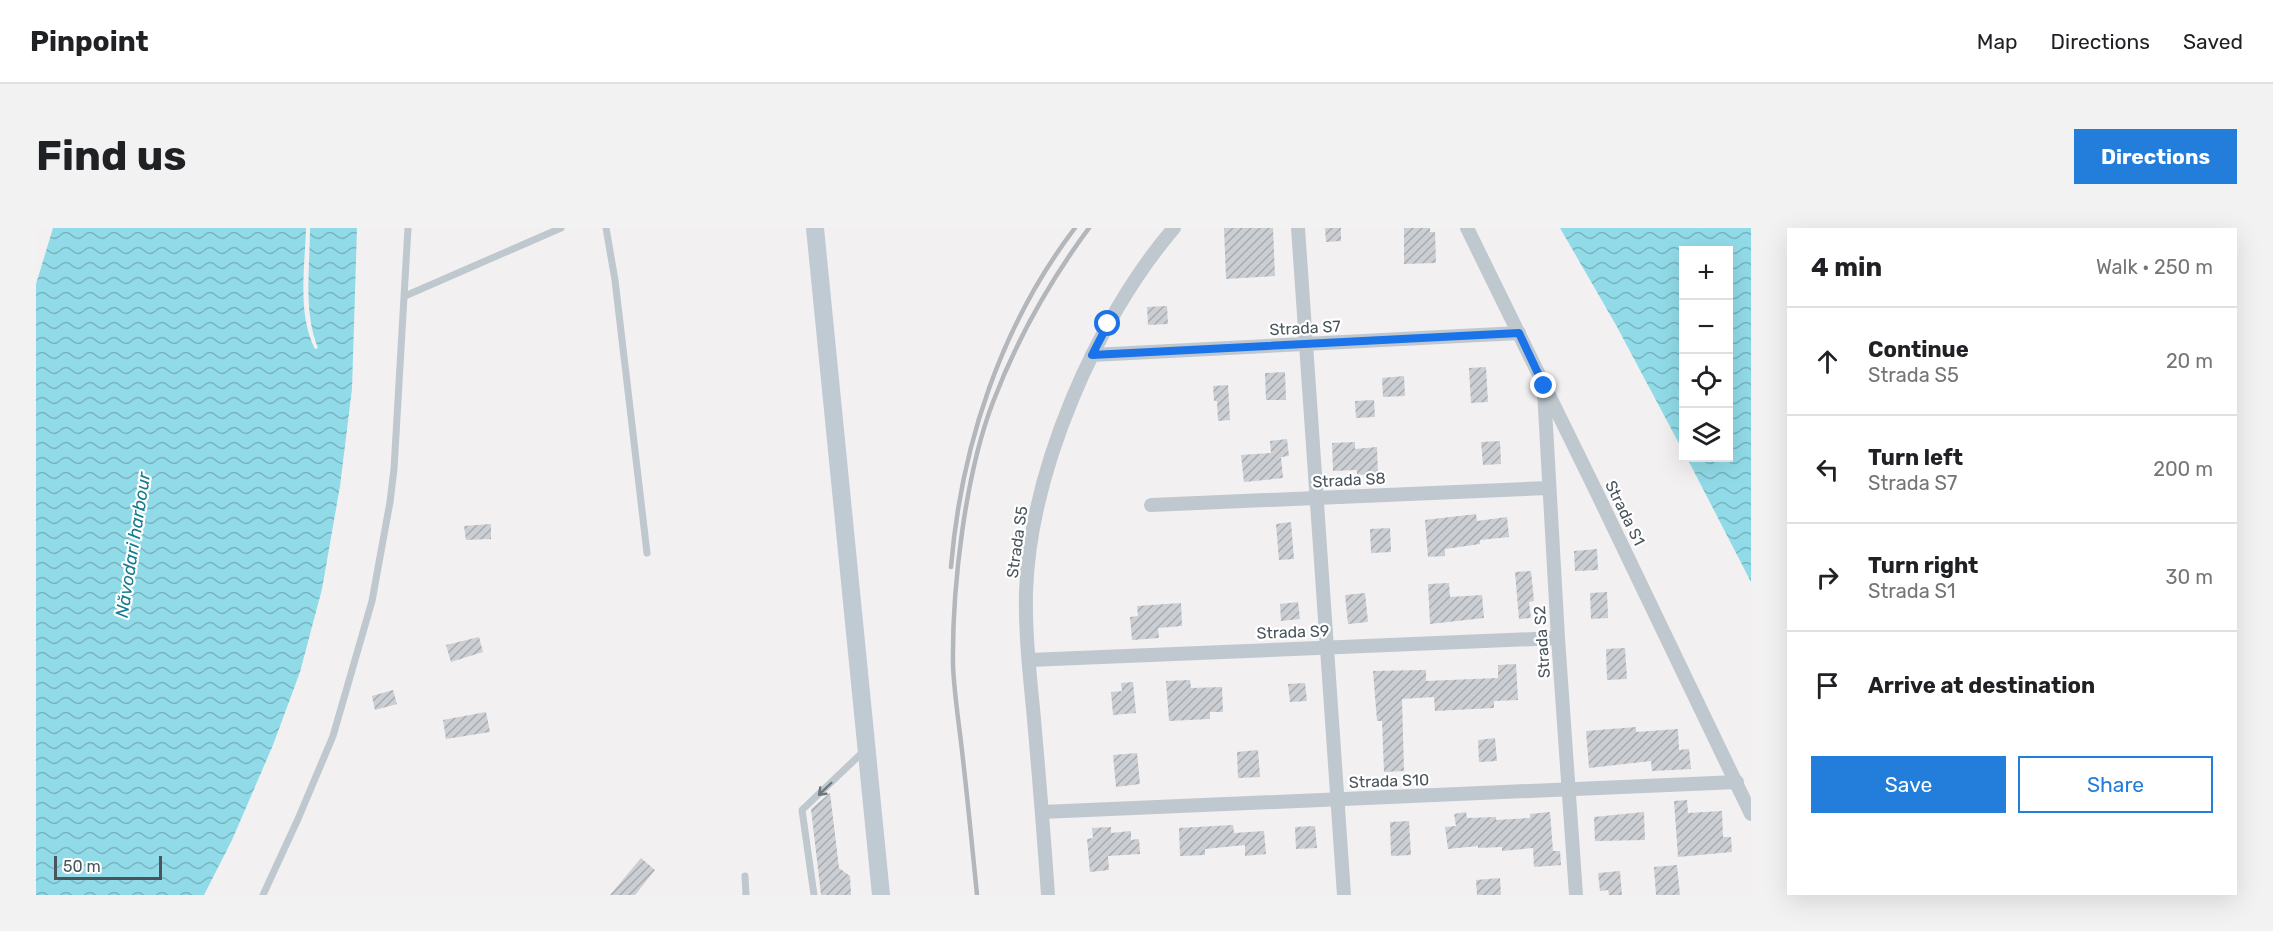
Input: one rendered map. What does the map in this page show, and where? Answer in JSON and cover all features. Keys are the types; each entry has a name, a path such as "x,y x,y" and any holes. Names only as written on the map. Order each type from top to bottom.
{"main road":[{"path":"815,228 881,895"}],"street":[{"name":"Strada S5","path":"1048,895 1029,660 1026,593 1030,545 1048,469 1065,419 1092,355 1150,255 1174,228"},
{"path":"1298,228 1344,895"},
{"name":"Strada S1","path":"1467,228 1751,814"},
{"name":"Strada S7","path":"1092,355 1519,333"},
{"name":"Strada S2","path":"1544,386 1548,488 1576,895"},
{"name":"Strada S8","path":"1151,505 1548,488"},
{"name":"Strada S9","path":"1029,660 1558,638"},
{"name":"Strada S10","path":"1042,812 1737,782"}],"lane":[{"path":"263,895 333,736 372,601 390,502 408,228"},
{"path":"405,296 561,228"},
{"path":"606,228 615,280 646,553"},
{"path":"813,895 802,810 867,748"},
{"path":"745,876 746,895"}],"water":[{"name":"Năvodari harbour","path":"53,228 306,228 304,305 309,335 315,349 318,348 313,334 309,304 310,228 357,228 352,389 340,486 322,589 300,672 273,745 232,840 204,895 36,895 36,284"},
{"path":"1560,228 1751,228 1751,582 1689,462 1733,462 1733,246 1679,246 1679,443 1616,325"}],"building":[{"path":"1224,228 1273,228 1275,276 1226,279"},
{"path":"1325,228 1341,228 1341,241 1326,242"},
{"path":"1404,228 1430,228 1430,232 1435,232 1436,263 1404,264"},
{"path":"1167,306 1168,324 1148,325 1147,307"},
{"path":"1486,367 1488,402 1471,403 1469,368"},
{"path":"1285,372 1286,400 1266,400 1265,373"},
{"path":"1404,376 1405,396 1383,397 1382,378"},
{"path":"1228,385 1230,420 1218,421 1217,401 1214,401 1213,386"},
{"path":"1374,400 1375,417 1356,418 1355,401"},
{"path":"1287,439 1289,456 1281,457 1283,478 1244,482 1241,455 1271,453 1270,441"},
{"path":"1500,441 1501,464 1483,465 1481,442"},
{"path":"1355,442 1355,449 1377,447 1378,474 1357,475 1357,470 1333,471 1332,443"},
{"path":"1476,514 1477,521 1507,517 1509,537 1480,540 1480,544 1445,549 1445,556 1428,557 1425,520"},
{"path":"1291,522 1294,559 1279,560 1276,524"},
{"path":"491,524 491,539 466,540 464,526"},
{"path":"1390,528 1391,552 1371,553 1370,529"},
{"path":"1597,549 1598,570 1575,571 1574,551"},
{"path":"1531,571 1534,601 1529,602 1531,618 1519,619 1515,572"},
{"path":"1449,583 1450,597 1482,595 1484,618 1430,624 1428,584"},
{"path":"1607,592 1608,618 1591,619 1590,593"},
{"path":"1365,593 1368,622 1348,624 1345,595"},
{"path":"1298,602 1300,619 1281,621 1280,604"},
{"path":"1181,603 1182,626 1158,628 1159,638 1132,640 1130,617 1138,616 1137,606"},
{"path":"479,637 483,652 451,662 446,645"},
{"path":"1625,648 1627,679 1607,680 1606,649"},
{"path":"1516,664 1518,700 1494,701 1494,708 1435,711 1434,697 1402,699 1404,771 1384,772 1382,721 1377,721 1373,671 1426,670 1426,681 1498,678 1498,665"},
{"path":"1190,680 1191,688 1222,687 1223,712 1210,712 1210,719 1169,721 1166,681"},
{"path":"1133,682 1136,713 1113,715 1111,692 1122,691 1121,683"},
{"path":"1305,683 1307,701 1290,702 1288,684"},
{"path":"393,690 397,704 375,710 372,696"},
{"path":"486,712 490,732 446,739 443,720"},
{"path":"1636,727 1636,732 1678,729 1679,750 1689,749 1691,769 1652,771 1651,761 1589,768 1586,731"},
{"path":"1495,738 1497,761 1479,762 1478,740"},
{"path":"1258,750 1260,777 1238,778 1237,752"},
{"path":"1137,753 1140,784 1116,787 1113,755"},
{"path":"830,793 839,868 850,876 851,895 821,895 811,809"},
{"path":"1687,800 1688,813 1722,811 1723,837 1731,837 1732,852 1678,857 1674,801"},
{"path":"1466,812 1467,818 1496,817 1496,820 1530,818 1530,814 1550,812 1553,851 1560,851 1561,865 1534,867 1533,848 1502,851 1502,847 1478,848 1478,846 1448,849 1445,827 1456,826 1454,814"},
{"path":"1644,812 1645,840 1595,841 1594,817"},
{"path":"1409,821 1411,855 1391,856 1390,822"},
{"path":"1233,825 1234,833 1264,831 1266,854 1245,856 1245,845 1205,849 1205,855 1180,856 1179,828"},
{"path":"1315,826 1317,848 1296,849 1295,827"},
{"path":"1111,827 1111,833 1131,831 1131,840 1139,839 1140,854 1108,856 1109,870 1090,872 1087,839 1093,838 1092,828"},
{"path":"641,858 655,870 635,895 610,895"},
{"path":"1677,865 1680,895 1656,895 1654,867"},
{"path":"1620,871 1622,895 1609,895 1608,890 1600,891 1598,873"},
{"path":"1500,878 1501,895 1477,895 1476,880"}],"railway":[{"path":"951,567 964,477 989,388 1026,305 1049,265 1075,228"},
{"path":"977,895 953,665 955,601 962,532 983,431 1012,356 1047,290 1089,228"}],"route":[{"path":"1108,324 1092,355 1519,333 1544,386"}]}
